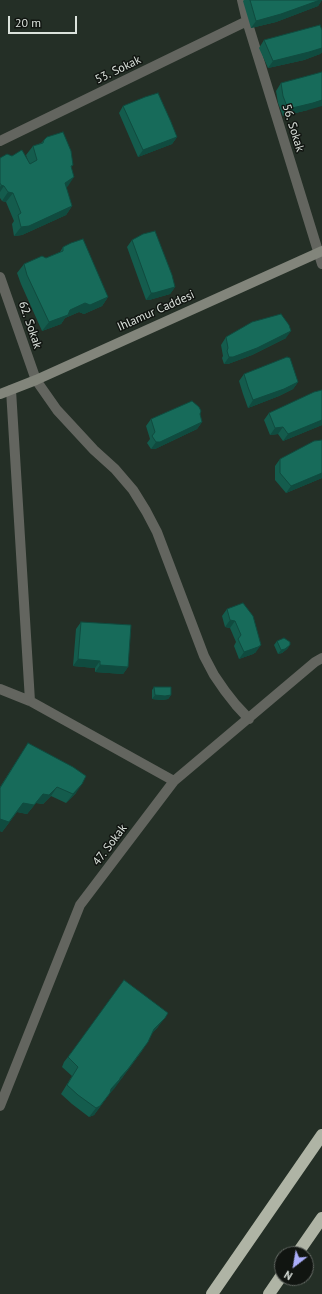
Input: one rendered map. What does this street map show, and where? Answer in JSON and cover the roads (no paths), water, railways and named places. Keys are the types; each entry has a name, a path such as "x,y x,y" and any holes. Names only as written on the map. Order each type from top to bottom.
{"highway":[{"path":"212,1294 322,1135"},
{"path":"303,1246 322,1218"}],"street":[{"name":"56. Sokak","path":"242,0 247,21 320,251 322,264"},
{"name":"53. Sokak","path":"0,141 247,21"},
{"name":"Ihlamur Caddesi","path":"0,394 36,380 320,251"},
{"name":"62. Sokak","path":"0,277 36,380 57,410 89,445 115,469 133,490 157,532 204,656 214,675 225,691 236,706 249,719"},
{"path":"10,390 30,701"},
{"name":"47. Sokak","path":"0,1106 80,905 174,781 315,662 322,658"},
{"path":"0,689 30,701 174,781"}]}
